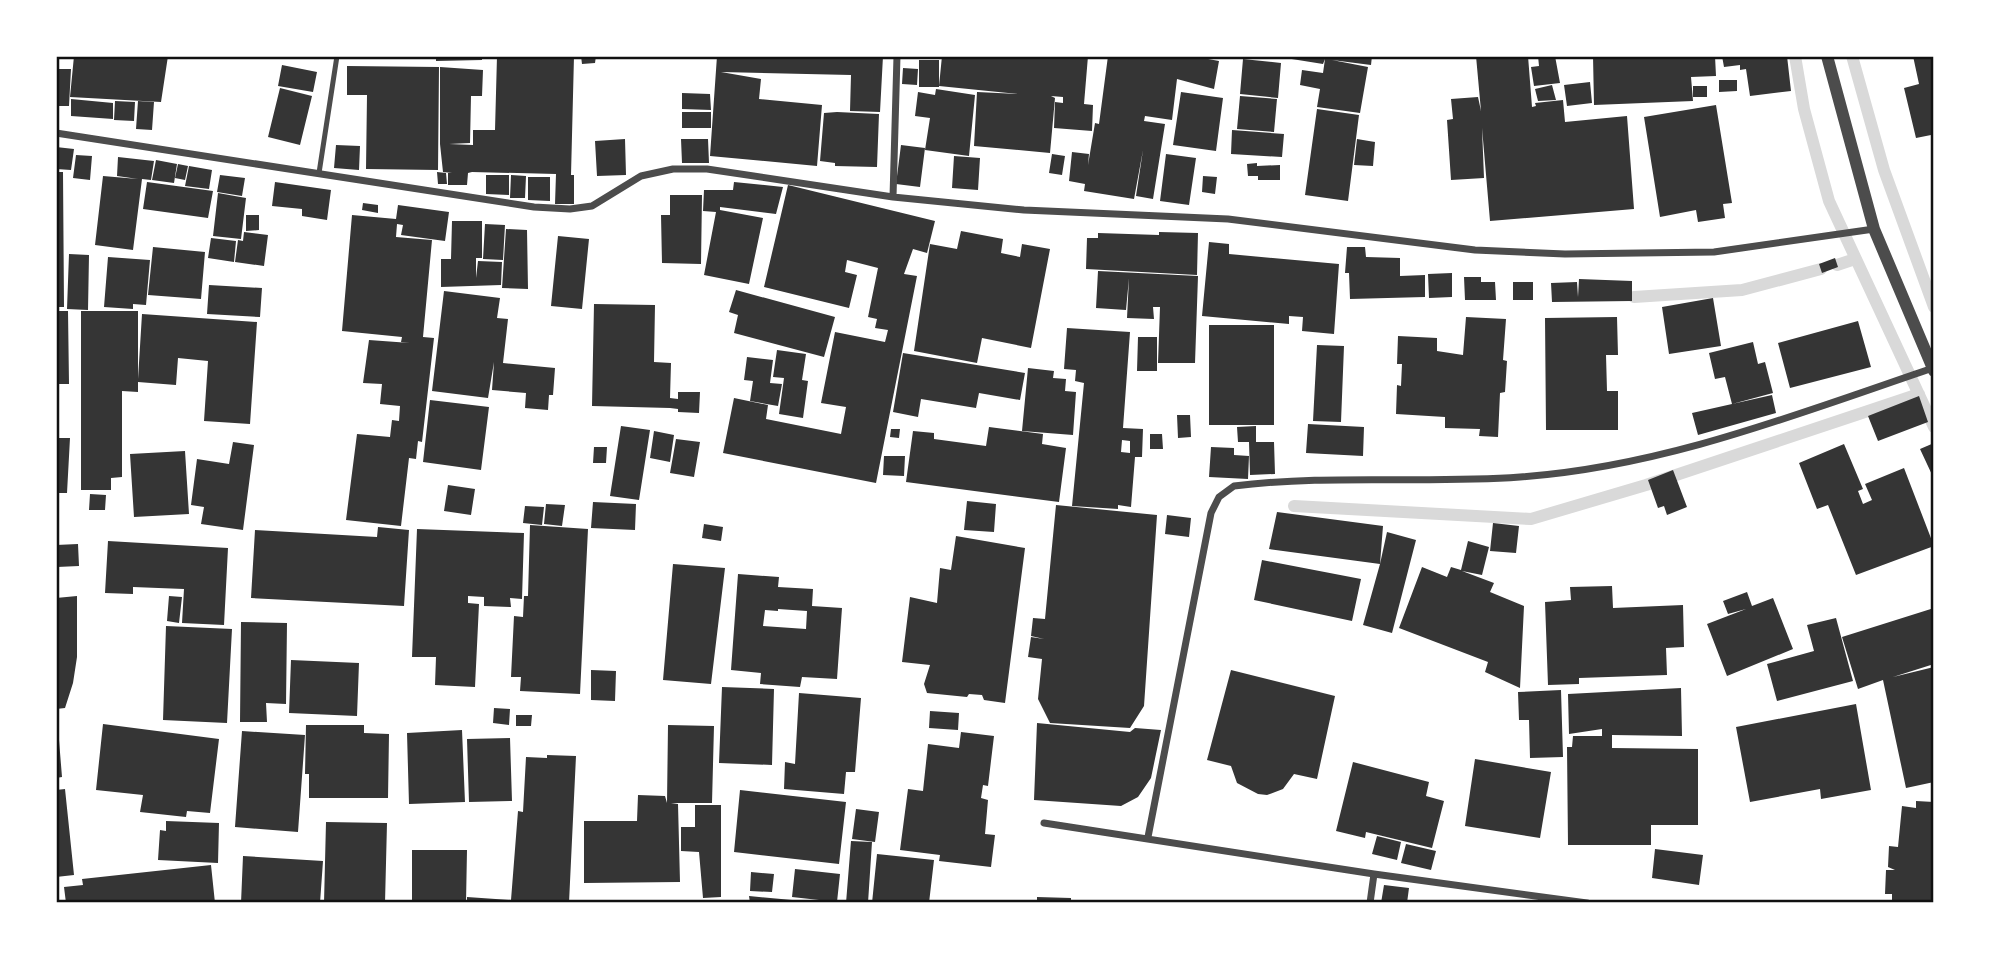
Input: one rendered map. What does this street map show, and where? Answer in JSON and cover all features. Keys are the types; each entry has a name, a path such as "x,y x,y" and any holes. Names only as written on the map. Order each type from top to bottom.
{"street":[{"path":"893,197 897,56"},
{"path":"1148,837 1211,513 1219,497 1234,486 1521,477 1630,462 1707,444 1933,370 1874,229 1827,56"},
{"path":"56,133 570,209 592,206 641,176 673,169 707,169 893,197 1024,210 1228,219 1475,250 1565,254 1714,251 1874,229"},
{"path":"1044,823 1374,874 1587,903"},
{"path":"1370,903 1374,874"}],"lane":[{"path":"319,173 337,56"}],"building":[{"path":"74,56 168,56 161,102 70,97"},
{"path":"436,56 482,56 482,60 436,61"},
{"path":"497,56 574,56 571,175 574,175 574,204 555,204 556,174 472,172 468,173 467,185 448,185 448,173 452,173 443,172 440,144 440,67 483,70 482,96 471,96 470,143 449,144 473,145 473,130 495,130"},
{"path":"581,56 596,56 595,63 582,64"},
{"path":"717,56 883,56 880,112 850,111 851,75 721,72 761,79 759,99 822,105 817,166 710,156"},
{"path":"942,56 1088,56 1084,104 1093,105 1092,131 1054,128 1055,102 1063,103 1063,97 1051,96 1055,98 1050,153 974,146 977,92 1019,94 939,86"},
{"path":"1108,56 1192,56 1219,61 1214,89 1177,79 1172,120 1145,116 1144,121 1165,124 1153,199 1136,196 1143,150 1134,199 1084,191 1085,184 1069,181 1072,152 1089,154 1088,165 1095,123 1099,124"},
{"path":"1273,56 1372,56 1371,65 1332,60 1368,67 1360,113 1317,107 1320,89 1300,85 1302,70 1323,73 1325,59 1323,64"},
{"path":"1476,56 1528,56 1532,107 1536,106 1535,103 1563,100 1565,122 1627,116 1634,209 1490,221 1482,128 1484,178 1451,180 1447,120 1453,119 1451,99 1478,97 1481,111"},
{"path":"1538,56 1555,56 1560,83 1534,86 1531,67 1539,66"},
{"path":"1593,56 1715,56 1716,76 1691,77 1693,101 1594,105"},
{"path":"1722,56 1787,56 1791,91 1750,96 1746,69 1740,70 1740,65 1724,67"},
{"path":"1913,56 1934,56 1934,145 1931,135 1916,138 1904,88 1919,84"},
{"path":"1243,59 1281,63 1278,98 1240,94"},
{"path":"919,60 939,60 939,87 919,87"},
{"path":"282,65 317,72 313,92 278,86"},
{"path":"347,66 439,67 438,170 366,169 367,95 347,95"},
{"path":"903,68 918,69 917,85 902,84"},
{"path":"56,69 71,69 69,106 56,106"},
{"path":"1719,80 1737,80 1737,91 1719,92"},
{"path":"1590,82 1592,103 1567,106 1564,85"},
{"path":"1552,85 1556,100 1538,101 1535,89"},
{"path":"1693,86 1707,86 1707,97 1693,97"},
{"path":"280,88 312,96 300,145 268,137"},
{"path":"936,89 975,95 969,156 925,150 930,118 915,116 918,92 935,95"},
{"path":"1181,92 1223,98 1216,151 1173,145"},
{"path":"682,93 710,94 711,110 682,109"},
{"path":"1240,96 1277,99 1274,132 1237,129"},
{"path":"71,99 113,103 113,119 71,116"},
{"path":"115,101 135,102 134,121 114,120"},
{"path":"138,101 154,102 152,130 136,129"},
{"path":"1716,105 1732,203 1723,204 1725,218 1698,222 1696,210 1660,217 1644,117"},
{"path":"1317,109 1359,115 1348,201 1305,195"},
{"path":"682,112 711,112 711,128 682,128"},
{"path":"824,113 879,114 877,167 835,166 835,163 820,161"},
{"path":"1232,130 1284,134 1282,157 1231,154"},
{"path":"625,139 626,175 597,176 595,141"},
{"path":"681,139 708,139 709,163 682,163"},
{"path":"1357,139 1375,142 1373,166 1354,165"},
{"path":"336,145 360,146 359,170 334,168"},
{"path":"901,145 925,148 920,187 896,184"},
{"path":"56,147 74,149 71,170 56,169"},
{"path":"1052,154 1065,156 1062,175 1049,173"},
{"path":"1166,154 1196,158 1189,205 1160,201"},
{"path":"76,155 92,156 90,180 73,178"},
{"path":"954,156 980,158 978,190 952,188"},
{"path":"118,157 154,161 151,180 142,179 133,250 95,245 103,176 138,179 117,176"},
{"path":"156,160 177,164 174,183 152,180"},
{"path":"1257,163 1257,166 1280,165 1280,180 1258,180 1258,176 1248,176 1247,164"},
{"path":"178,164 188,166 185,180 175,178"},
{"path":"189,166 212,170 209,189 185,186"},
{"path":"56,172 63,172 64,307 56,307"},
{"path":"437,172 446,173 447,184 438,184"},
{"path":"220,175 245,178 242,196 217,192"},
{"path":"486,175 509,175 509,195 486,194"},
{"path":"511,175 526,176 525,198 510,198"},
{"path":"1203,176 1217,177 1215,194 1202,192"},
{"path":"528,177 550,177 550,201 528,200"},
{"path":"147,182 213,191 208,218 143,209"},
{"path":"275,182 331,190 327,220 302,216 302,209 272,206"},
{"path":"734,182 783,187 776,214 720,207 720,210 763,218 749,284 704,275 716,212 703,211 704,190 733,190"},
{"path":"788,185 935,221 927,253 913,249 904,274 917,276 876,483 723,453 734,398 768,405 766,419 841,434 846,407 821,403 835,332 885,342 888,330 875,328 877,319 868,317 878,268 847,260 845,272 857,275 849,308 764,287"},
{"path":"218,193 246,198 241,239 213,236"},
{"path":"670,195 702,195 701,264 662,263 661,215 670,215"},
{"path":"363,203 378,205 378,213 362,210"},
{"path":"398,205 449,212 445,241 401,235 403,225 397,224 396,237 432,240 423,337 434,338 422,442 418,441 416,459 409,458 401,526 346,520 357,434 390,437 392,420 399,421 400,406 380,404 382,384 363,383 369,340 410,343 401,342 402,337 342,331 352,215 396,219"},
{"path":"246,215 259,215 259,230 246,231"},
{"path":"452,221 482,221 482,258 476,258 476,278 478,261 502,262 501,285 441,287 441,259 451,259"},
{"path":"485,224 505,225 503,260 483,259"},
{"path":"506,229 527,230 528,289 502,288"},
{"path":"961,231 1003,239 1001,253 1020,257 1022,244 1050,249 1031,348 982,338 977,363 914,351 930,244 957,249"},
{"path":"244,232 268,235 264,266 235,262 238,240 243,241"},
{"path":"1159,232 1198,233 1197,275 1086,269 1087,238 1098,238 1098,233 1159,235"},
{"path":"558,236 589,239 582,309 551,306"},
{"path":"211,238 236,241 234,262 208,258"},
{"path":"1209,242 1229,244 1229,254 1339,264 1334,334 1302,331 1303,317 1289,316 1289,324 1202,316"},
{"path":"153,247 205,252 201,299 148,295"},
{"path":"1347,247 1365,247 1366,257 1400,258 1400,276 1425,275 1425,297 1350,299 1349,273 1345,273"},
{"path":"69,254 89,255 88,310 67,309"},
{"path":"108,257 150,260 146,305 133,304 133,309 104,307"},
{"path":"1835,258 1838,267 1822,273 1819,264"},
{"path":"1098,271 1198,276 1195,363 1158,363 1160,307 1153,307 1154,319 1127,318 1129,278 1126,310 1096,308"},
{"path":"1452,273 1452,297 1429,298 1428,274"},
{"path":"1464,277 1481,277 1481,282 1495,282 1496,300 1465,300"},
{"path":"1579,279 1632,281 1632,301 1552,302 1551,283 1577,282 1578,297"},
{"path":"1513,282 1533,282 1533,300 1513,300"},
{"path":"209,285 262,288 260,317 207,314"},
{"path":"736,290 835,317 824,357 734,333 738,315 729,312"},
{"path":"444,291 500,298 497,318 508,319 503,363 555,368 553,395 549,395 548,410 525,408 526,393 492,390 494,362 488,398 432,391"},
{"path":"1713,298 1721,346 1669,354 1662,307"},
{"path":"594,304 655,305 654,362 671,363 670,398 678,399 678,392 700,392 699,413 678,412 678,409 670,408 592,406"},
{"path":"56,311 68,311 69,384 56,384"},
{"path":"81,311 138,311 138,379 142,314 257,322 250,424 204,421 208,361 178,358 176,385 138,382 138,392 122,391 122,477 111,478 111,490 81,490"},
{"path":"1466,317 1506,319 1503,360 1507,361 1505,392 1500,393 1498,437 1479,436 1480,429 1445,428 1445,417 1396,414 1397,385 1401,386 1402,364 1397,364 1398,336 1437,338 1437,351 1463,355"},
{"path":"1617,317 1618,355 1606,355 1607,391 1618,391 1618,430 1546,430 1545,318"},
{"path":"1858,321 1871,367 1790,388 1778,343"},
{"path":"1209,325 1274,325 1274,425 1209,425"},
{"path":"1067,328 1130,332 1123,428 1143,429 1142,457 1135,457 1131,507 1118,505 1118,509 1072,506 1084,383 1075,381 1076,370 1064,369","holes":["1122,440 1130,441 1130,453 1121,452"]},
{"path":"1138,337 1157,337 1157,371 1137,371"},
{"path":"1753,342 1758,364 1765,362 1773,393 1732,404 1725,377 1715,379 1709,353"},
{"path":"1317,345 1344,346 1341,422 1313,421"},
{"path":"777,350 806,354 802,380 808,381 803,418 779,414 784,378 773,377"},
{"path":"903,353 1025,373 1020,400 979,393 976,408 921,399 918,417 893,412"},
{"path":"747,357 773,360 770,383 782,384 778,406 750,401 753,381 744,380"},
{"path":"1028,368 1054,371 1053,378 1066,379 1065,391 1076,392 1073,435 1022,431"},
{"path":"1772,395 1776,413 1698,435 1692,413"},
{"path":"1919,396 1928,422 1878,441 1868,416"},
{"path":"430,400 489,407 481,470 423,462"},
{"path":"1177,415 1190,415 1191,437 1178,438"},
{"path":"1308,424 1364,427 1363,456 1306,453"},
{"path":"621,426 650,430 639,500 610,496"},
{"path":"1256,426 1256,442 1274,442 1275,474 1250,475 1249,442 1238,442 1237,427"},
{"path":"989,427 1043,434 1042,444 1066,448 1059,502 906,482 913,431 934,433 934,439 986,446"},
{"path":"891,429 900,429 899,438 890,437"},
{"path":"654,431 674,435 670,462 650,458"},
{"path":"1150,434 1162,434 1163,449 1150,449"},
{"path":"56,438 70,438 67,493 56,493"},
{"path":"676,439 700,442 694,477 670,473"},
{"path":"233,442 254,445 243,530 201,524 204,507 191,505 197,459 229,464"},
{"path":"1934,443 1934,479 1920,449"},
{"path":"1844,444 1863,489 1858,491 1863,504 1872,500 1865,484 1904,468 1934,546 1856,575 1828,505 1817,509 1799,463"},
{"path":"594,447 607,447 606,463 593,463"},
{"path":"1211,447 1234,448 1234,455 1249,456 1248,479 1209,477"},
{"path":"185,451 189,514 134,517 130,454"},
{"path":"884,456 905,456 904,476 883,475"},
{"path":"1673,470 1687,507 1667,515 1664,506 1658,508 1648,480"},
{"path":"448,485 475,489 471,515 444,511"},
{"path":"90,494 106,495 105,510 89,510"},
{"path":"967,501 996,504 994,532 964,530"},
{"path":"593,502 636,504 635,530 591,528"},
{"path":"546,504 565,505 562,526 544,524"},
{"path":"1056,505 1157,515 1144,706 1130,728 1050,723 1038,699 1042,659 1028,657 1031,637 1044,639 1031,636 1033,618 1045,619"},
{"path":"525,506 544,507 542,525 523,523"},
{"path":"1277,512 1383,526 1380,564 1269,549"},
{"path":"1167,515 1191,518 1189,537 1165,534"},
{"path":"1493,523 1519,526 1516,553 1490,551"},
{"path":"704,524 723,527 721,541 702,538"},
{"path":"530,525 588,529 580,694 520,691 521,677 511,677 514,616 523,617 524,596 528,596"},
{"path":"378,527 409,530 404,606 251,598 255,530 377,537"},
{"path":"417,529 524,533 522,599 510,598 511,607 484,606 484,597 468,596 468,603 479,604 475,687 435,685 436,657 412,657"},
{"path":"1387,532 1416,540 1392,633 1363,625"},
{"path":"956,536 1025,548 1005,703 984,700 982,695 969,694 967,697 927,693 924,684 930,665 902,662 910,597 937,603 940,568 951,570"},
{"path":"108,541 228,548 224,625 182,623 184,589 133,587 133,594 105,593"},
{"path":"1468,541 1489,547 1482,575 1462,571 1494,583 1490,592 1524,606 1520,688 1485,672 1488,662 1399,628 1422,567 1447,577 1451,567 1461,570"},
{"path":"78,544 79,566 57,567 56,545"},
{"path":"1262,560 1361,579 1352,621 1254,600"},
{"path":"673,564 725,568 711,684 663,680"},
{"path":"738,574 779,577 778,587 813,589 812,606 842,608 837,679 802,677 800,687 760,684 761,673 731,670","holes":["765,610 807,611 806,629 763,626"]},
{"path":"1612,586 1613,608 1683,605 1684,647 1666,648 1667,675 1579,678 1579,684 1548,685 1545,602 1571,600 1570,587"},
{"path":"1747,592 1752,606 1773,598 1793,649 1727,676 1707,624 1746,609 1728,614 1723,601"},
{"path":"77,596 77,657 73,683 65,708 56,709 56,598"},
{"path":"169,596 182,597 179,623 167,621"},
{"path":"1934,608 1934,664 1893,677 1934,667 1934,782 1906,788 1883,680 1858,689 1842,637"},
{"path":"1836,618 1853,681 1777,701 1767,664 1814,651 1807,625"},
{"path":"241,622 287,623 286,704 266,703 267,722 240,722"},
{"path":"166,626 232,629 227,723 163,720"},
{"path":"291,660 359,663 357,716 289,713"},
{"path":"591,670 616,671 615,701 591,700"},
{"path":"1231,670 1335,696 1317,779 1294,774 1283,789 1267,795 1258,794 1237,783 1231,766 1207,760"},
{"path":"722,687 774,689 772,765 719,763"},
{"path":"1681,688 1682,736 1612,735 1612,748 1698,749 1698,825 1651,825 1651,845 1568,845 1567,747 1572,747 1573,736 1602,736 1602,729 1569,734 1568,694"},
{"path":"1561,690 1563,757 1530,758 1529,720 1519,720 1518,692"},
{"path":"799,693 861,698 855,772 846,772 844,794 784,789 785,762 795,764"},
{"path":"1856,704 1871,790 1821,799 1820,789 1750,802 1736,727"},
{"path":"494,708 510,709 509,725 493,723"},
{"path":"930,711 959,713 958,730 929,728"},
{"path":"516,715 532,715 531,726 516,726"},
{"path":"1037,723 1130,732 1135,728 1161,730 1151,778 1138,797 1121,806 1034,800"},
{"path":"103,724 219,739 210,813 187,811 186,817 140,812 143,795 96,790"},
{"path":"306,725 364,725 364,733 389,734 388,798 309,798 309,774 305,774"},
{"path":"668,725 714,726 712,803 671,803 678,804 680,882 584,883 584,821 637,821 638,795 665,796 667,803"},
{"path":"462,730 465,802 409,804 407,733"},
{"path":"242,731 305,735 298,832 235,827"},
{"path":"961,732 994,736 988,786 983,785 981,798 988,800 985,834 995,835 991,867 939,861 940,855 900,850 908,789 923,791 928,744 959,748"},
{"path":"510,738 512,801 469,802 467,739"},
{"path":"56,740 59,740 62,777 56,778"},
{"path":"547,755 576,756 569,903 467,903 467,897 511,900 518,811 523,812 526,757 547,758"},
{"path":"1475,759 1551,772 1540,838 1465,826"},
{"path":"1353,762 1429,782 1426,796 1444,801 1432,848 1366,832 1365,838 1336,831"},
{"path":"65,789 74,875 56,877 56,790"},
{"path":"740,790 846,802 839,864 734,852"},
{"path":"1916,801 1934,802 1934,903 1892,903 1892,894 1885,894 1886,870 1895,870 1888,867 1889,846 1898,847 1902,806 1916,808"},
{"path":"695,805 721,805 721,897 703,898 699,852 681,851 681,827 695,827"},
{"path":"856,809 879,812 875,842 852,839"},
{"path":"166,821 219,823 218,863 158,860 160,830 166,831"},
{"path":"326,822 387,823 385,903 324,903"},
{"path":"1377,836 1401,842 1397,860 1372,854"},
{"path":"851,841 872,842 868,903 846,903"},
{"path":"1406,844 1436,851 1431,870 1401,863"},
{"path":"1655,849 1703,855 1699,885 1652,878"},
{"path":"412,850 467,850 466,903 412,903"},
{"path":"877,854 934,860 929,903 872,903"},
{"path":"243,856 323,861 320,903 241,903"},
{"path":"211,865 215,903 66,903 64,887 83,885 82,879"},
{"path":"795,869 840,874 837,902 792,897"},
{"path":"751,872 774,874 772,892 750,891"},
{"path":"1384,885 1409,888 1407,903 1381,903"},
{"path":"749,896 803,901 803,903 750,903"},
{"path":"1037,897 1071,898 1071,903 1037,903"}],"waterway":[{"path":"1795,56 1804,109 1829,201 1934,427"},
{"path":"1852,56 1884,170 1934,307"},
{"path":"1837,265 1855,259"},
{"path":"1634,297 1742,290 1821,269"},
{"path":"1294,506 1531,519 1646,485 1919,394"}]}
